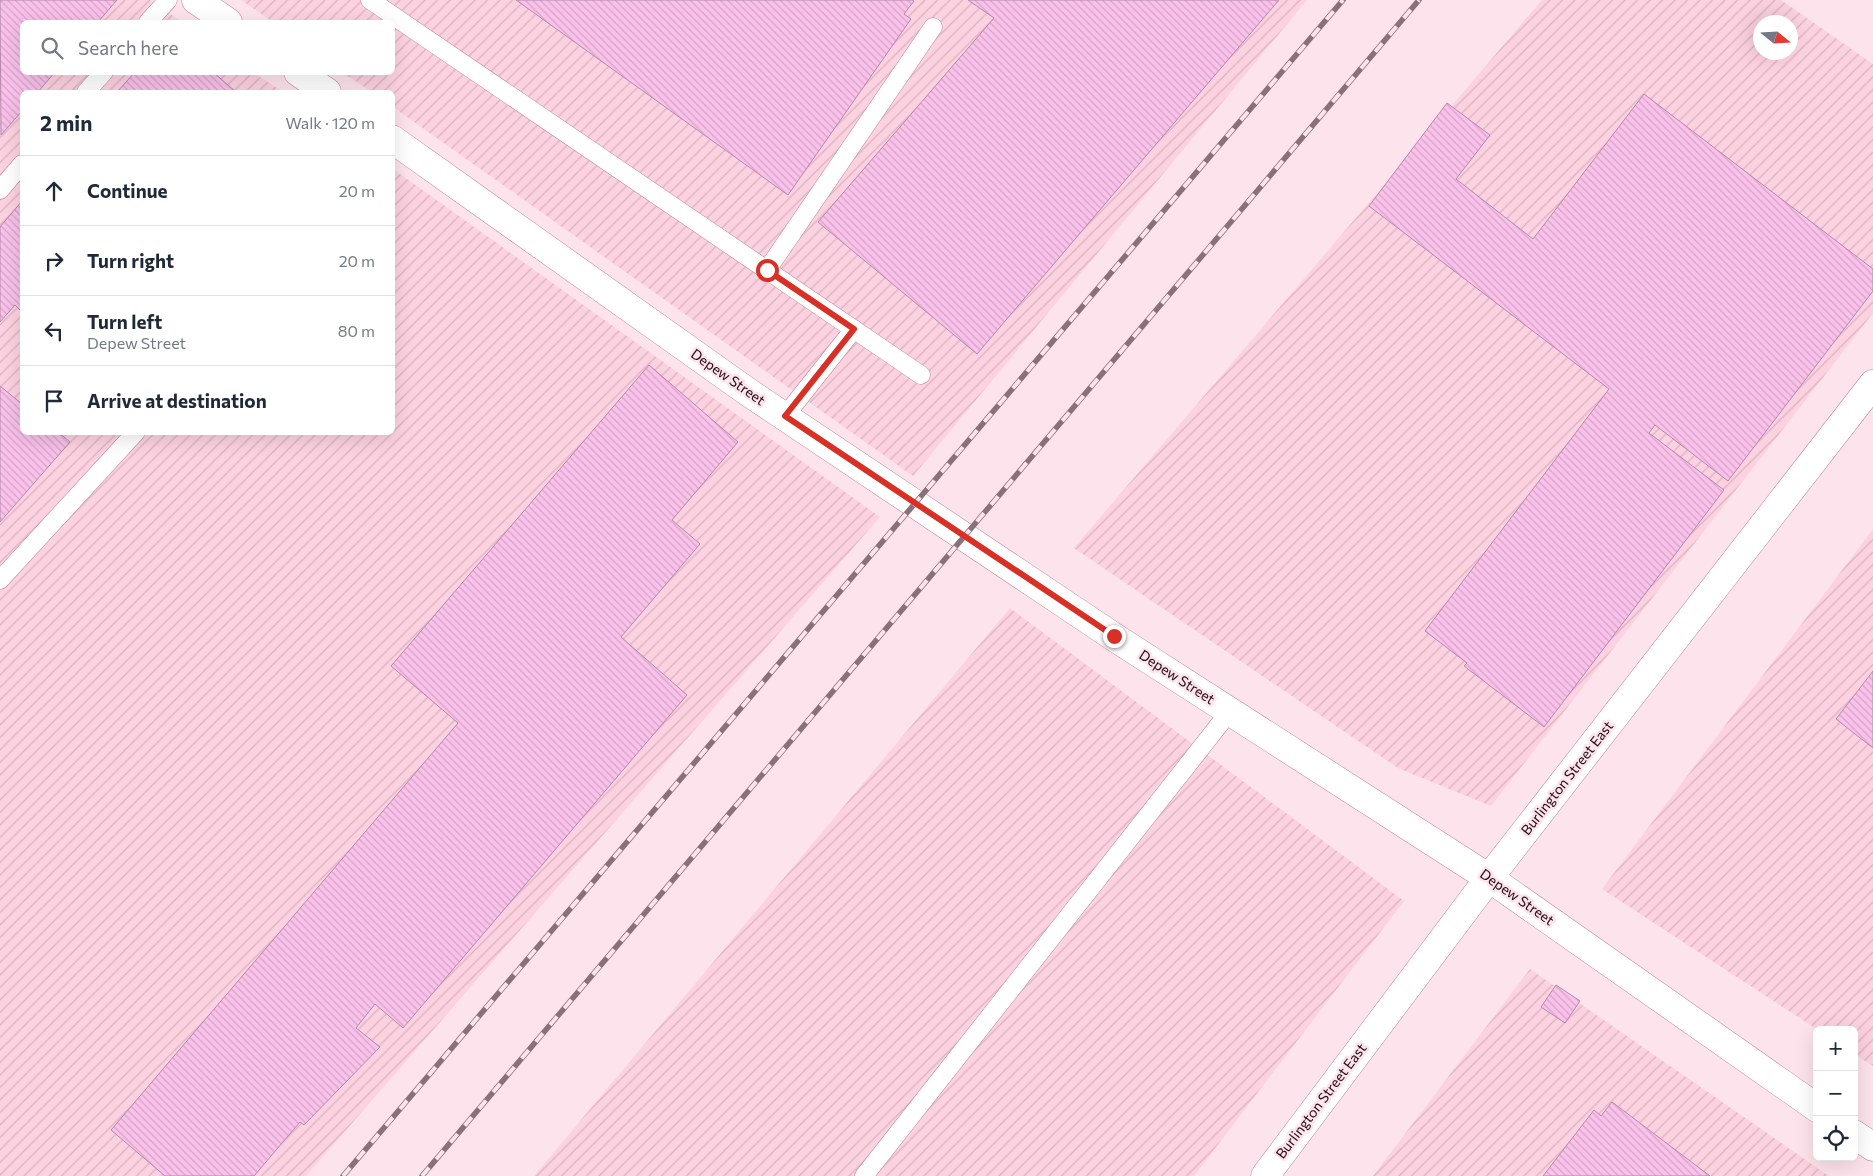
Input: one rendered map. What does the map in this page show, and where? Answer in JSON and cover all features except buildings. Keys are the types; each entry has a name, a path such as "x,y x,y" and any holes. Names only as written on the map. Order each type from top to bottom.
{"street":[{"path":"196,0 225,20"},
{"path":"302,75 324,90"},
{"name":"Depew Street","path":"395,145 785,416 1114,636 1489,878 1813,1105"},
{"name":"Burlington Street East","path":"1265,1176 1489,878 1873,384"},
{"path":"1858,1137 1873,1147"}],"lane":[{"path":"150,20 168,0"},
{"path":"370,0 921,375"},
{"path":"767,270 933,27"},
{"path":"88,90 101,75"},
{"path":"0,190 20,166"},
{"path":"785,416 854,329"},
{"path":"0,580 133,435"},
{"path":"864,1176 1230,711"}],"shaded area":[{"path":"0,0 150,0 179,20 20,20 20,75 257,75 280,90 20,90 20,435 395,435 395,170 880,517 306,1176 0,1176"},
{"path":"241,0 1307,0 913,476 395,108 395,90 369,90 346,75 395,75 395,20 270,20"},
{"path":"1542,0 1781,0 1873,64 1873,313 1491,806 1398,768 1074,548"},
{"path":"1873,529 1873,1066 1858,1057 1858,1026 1813,1027 1602,889"},
{"path":"1010,608 1404,901 1194,1176 534,1176"},
{"path":"1530,969 1829,1176 1373,1176"}],"railway":[{"path":"343,1176 1343,0"},
{"path":"422,1176 1419,0"}],"route":[{"path":"767,270 854,329 785,416 1114,636"}]}
